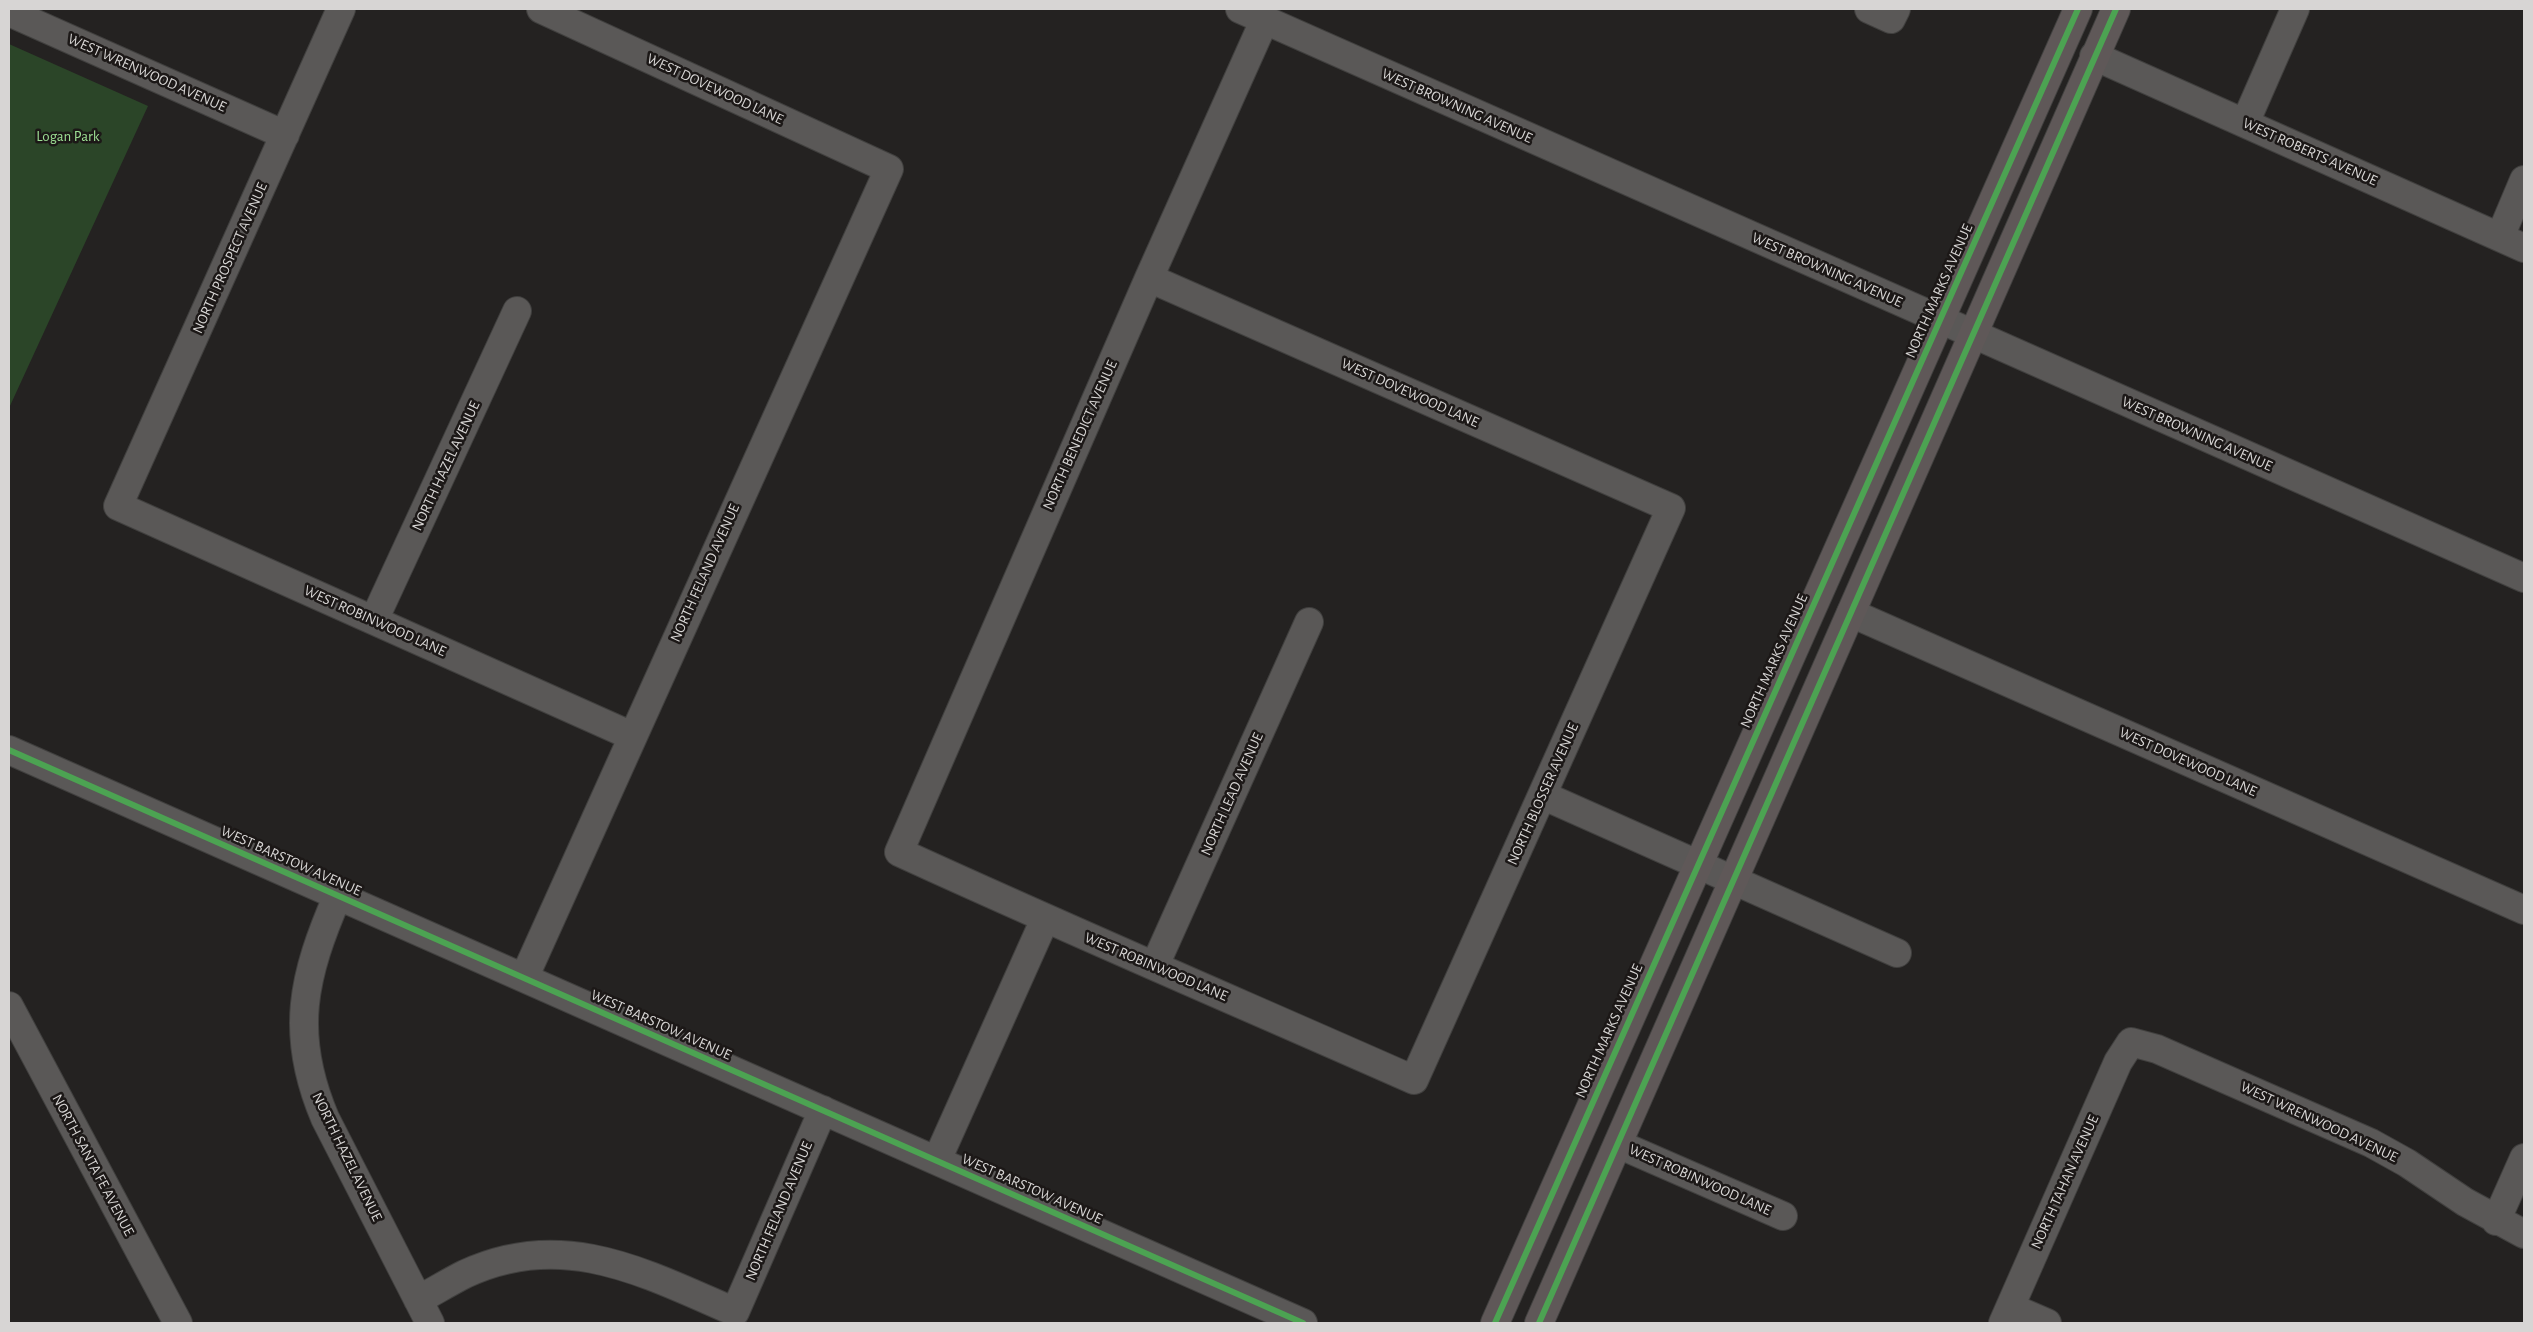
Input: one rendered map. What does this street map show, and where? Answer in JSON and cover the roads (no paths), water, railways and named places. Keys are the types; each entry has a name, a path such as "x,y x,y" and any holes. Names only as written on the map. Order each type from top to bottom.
{"main road":[{"name":"NORTH MARKS AVENUE","path":"1495,1323 1696,865 2078,9"},
{"path":"1539,1323 2116,9"}],"street":[{"name":"NORTH PROSPECT AVENUE","path":"118,506 341,9"},
{"name":"WEST DOVEWOOD LANE","path":"541,9 889,170"},
{"name":"WEST BROWNING AVENUE","path":"1240,9 2524,578"},
{"path":"2245,123 2295,9"},
{"name":"WEST WRENWOOD AVENUE","path":"9,12 43,17 286,135"},
{"name":"NORTH BENEDICT AVENUE","path":"899,852 1149,278 1265,20"},
{"name":"WEST ROBERTS AVENUE","path":"2094,56 2512,242"},
{"name":"NORTH FELAND AVENUE","path":"524,978 889,170"},
{"path":"2512,242 2524,180"},
{"name":"WEST DOVEWOOD LANE","path":"1149,278 1671,508"},
{"name":"NORTH HAZEL AVENUE","path":"374,620 517,311"},
{"name":"WEST ROBINWOOD LANE","path":"118,506 632,736"},
{"name":"NORTH BLOSSER AVENUE","path":"1414,1080 1671,508"},
{"name":"WEST DOVEWOOD LANE","path":"1851,614 2524,910"},
{"name":"NORTH LEAD AVENUE","path":"1155,965 1309,622"},
{"name":"WEST BARSTOW AVENUE","path":"9,750 1303,1323"},
{"path":"1542,795 1897,953"},
{"name":"WEST ROBINWOOD LANE","path":"899,852 1045,919 1155,965 1414,1080"},
{"name":"NORTH HAZEL AVENUE","path":"338,896 310,968 304,1021 306,1062 313,1089 325,1118 424,1312"},
{"path":"937,1160 1045,919"},
{"name":"NORTH SANTA FE AVENUE","path":"9,1006 178,1323"},
{"name":"WEST WRENWOOD AVENUE","path":"2131,1042 2158,1049 2372,1143 2407,1163 2496,1221 2524,1234"},
{"name":"NORTH TAHAN AVENUE","path":"2007,1315 2118,1062 2131,1042"},
{"name":"NORTH FELAND AVENUE","path":"424,1312 465,1274 492,1264 549,1255 584,1256 614,1262 643,1272 735,1312 823,1110"},
{"name":"WEST ROBINWOOD LANE","path":"1618,1144 1783,1216"},
{"path":"2496,1221 2524,1158"},
{"path":"2007,1315 2047,1323"}],"park label":[{"name":"Logan Park","path":"68,136"}]}
